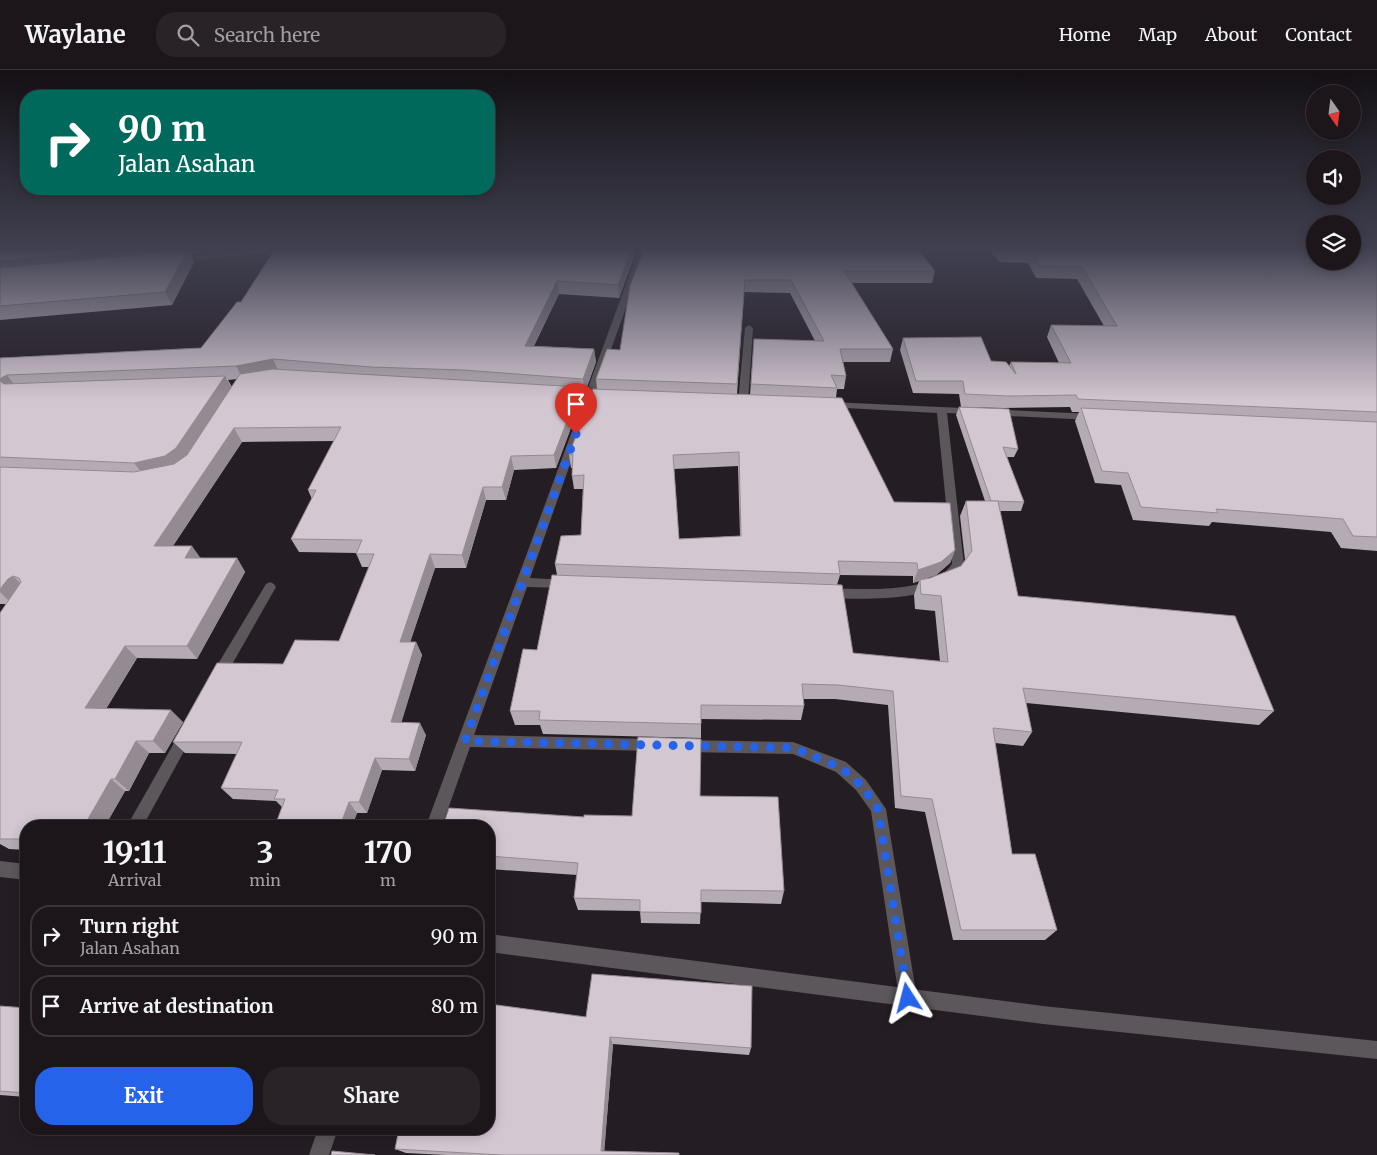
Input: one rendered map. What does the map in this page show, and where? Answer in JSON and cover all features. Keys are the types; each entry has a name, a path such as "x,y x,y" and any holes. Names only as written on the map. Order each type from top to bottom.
{"street":[{"path":"436,820 625,300"},
{"path":"743,402 749,328"},
{"path":"551,394 618,398"},
{"path":"822,405 1105,417"},
{"path":"816,593 875,595 920,588 950,576 958,565 942,410"},
{"path":"523,582 581,584"},
{"path":"211,689 270,587"},
{"path":"138,820 192,723"},
{"path":"465,741 794,748 841,768 861,785 878,809 908,998"},
{"path":"0,869 20,871"},
{"path":"495,944 908,998 1241,1038 1377,1050"},
{"path":"319,1155 326,1135"}],"building":[{"path":"0,300 75,300 0,306"},
{"path":"243,300 548,300 525,346 594,349 583,379 463,370 371,367 273,359 236,366 7,375 1,378 0,381 0,358 201,348 237,302 241,302"},
{"path":"628,300 743,300 737,384 596,379 607,349 620,350"},
{"path":"802,300 862,300 893,349 840,349 846,376 831,375 837,388 751,384 754,339 824,341"},
{"path":"1101,300 1377,300 1377,412 1078,399 1076,395 1008,396 965,394 963,381 916,381 903,338 981,337 991,361 1006,362 1016,374 1011,362 1071,363 1051,325 1117,326"},
{"path":"273,369 580,387 554,455 511,456 502,487 483,487 462,555 430,554 400,642 416,642 391,722 420,723 409,759 375,758 359,802 349,802 342,820 277,820 285,799 274,799 278,790 221,788 242,742 173,742 217,663 283,664 295,640 339,641 374,554 356,554 362,540 291,539 316,490 308,490 341,427 234,428 154,546 192,546 185,558 237,558 187,646 125,646 85,708 171,710 153,741 136,741 115,779 111,779 87,820 20,820 20,839 0,839 0,613 21,582 19,578 13,576 0,589 0,467 134,472 174,464 187,455 240,374"},
{"path":"225,376 176,448 165,456 134,463 0,457 0,381 4,384"},
{"path":"593,389 842,398 894,502 950,503 955,550 941,562 918,570 917,563 838,561 840,574 555,564 561,536 581,535 584,475 572,476 573,454 569,455","holes":["739,452 741,536 679,539 673,455"]},
{"path":"959,407 1009,409 1018,449 1003,447 1024,502 991,501"},
{"path":"1081,408 1377,422 1377,537 1353,536 1343,519 1216,509 1218,513 1141,507 1128,473 1102,471"},
{"path":"966,501 998,501 1018,596 1235,616 1274,711 1023,688 1032,732 993,728 1012,854 1035,854 1057,930 961,930 932,799 901,796 893,691 838,685 802,684 804,706 701,705 701,724 539,720 540,711 510,711 523,649 537,650 552,575 842,585 853,653 948,662 941,596 921,594 920,580 961,566 972,551"},
{"path":"638,737 701,739 700,796 778,797 784,891 701,890 701,913 640,912 640,900 574,898 578,863 495,856 495,820 445,820 449,808 584,817 584,815 632,816"},
{"path":"592,974 752,986 751,1048 610,1037 601,1151 679,1153 679,1155 502,1155 395,1149 398,1135 495,1135 495,1005 586,1017"},
{"path":"0,1006 20,1008 20,1093 0,1091"},
{"path":"332,1151 375,1155 331,1155"}],"route":[{"path":"576,434 465,741 794,748 841,768 861,785 878,809 908,998"}]}
